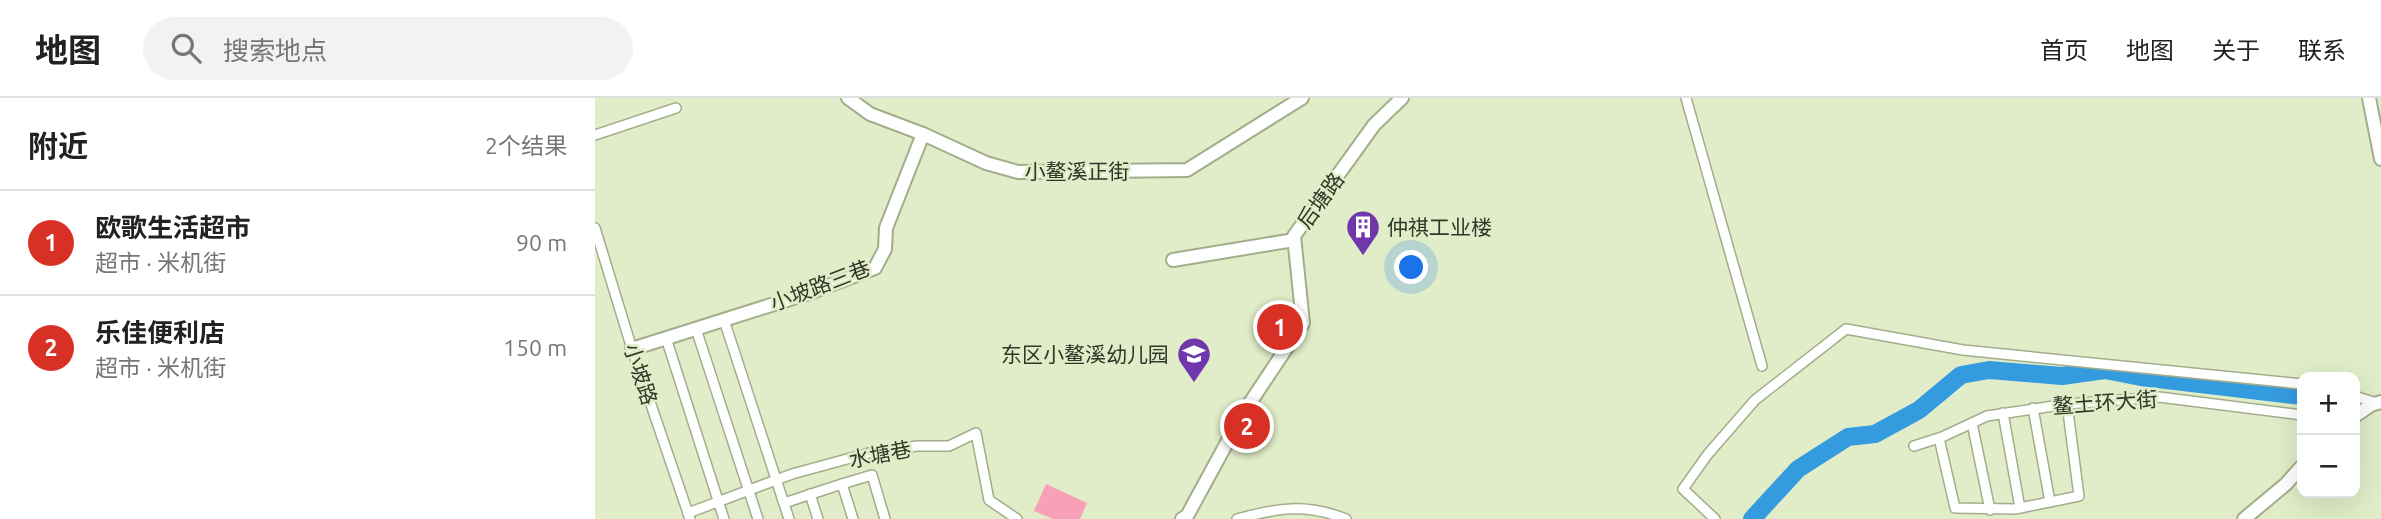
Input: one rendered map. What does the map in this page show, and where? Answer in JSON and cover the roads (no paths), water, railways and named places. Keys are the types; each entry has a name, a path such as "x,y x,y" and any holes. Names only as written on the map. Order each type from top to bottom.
{"street":[{"name":"小鳌溪正街","path":"848,98 870,114 923,134 986,163 1018,172 1187,170 1301,98"},
{"name":"后塘路","path":"1184,517 1242,415 1303,323 1294,236 1374,125 1402,98"},
{"path":"1686,98 1762,366"},
{"path":"2369,98 2381,159"},
{"path":"595,135 676,108"},
{"name":"小坡路三巷","path":"632,349 813,292 875,268 885,249 886,228 923,134"},
{"name":"小坡路","path":"595,228 632,349 689,516"},
{"path":"1173,260 1294,240"},
{"path":"724,320 789,519"},
{"path":"1715,519 1683,489 1755,400 1846,328 1963,350 2297,383"},
{"path":"696,329 758,519"},
{"path":"666,338 725,519"},
{"name":"鳌土环大街","path":"1914,446 1939,438 1987,416 2067,404 2159,397 2297,414"},
{"path":"2360,397 2379,403"},
{"path":"2360,413 2379,403"},
{"path":"1939,438 1955,508 2020,508 2079,496 2067,404"},
{"path":"2033,408 2050,502"},
{"path":"2003,413 2020,508"},
{"path":"1972,423 1990,510"},
{"name":"水塘巷","path":"689,516 777,481 869,453 917,446 949,446 976,433 989,500 1017,519"},
{"path":"2244,519 2297,472"},
{"path":"784,503 872,475 885,519"},
{"path":"842,484 853,519"},
{"path":"810,494 818,519"},
{"path":"1237,519 1290,508 1322,510 1346,519"}],"waterway":[{"path":"1752,519 1798,469 1848,437 1875,434 1919,410 1961,375 1989,370 2062,376 2105,370 2141,377 2297,395"}],"place":[{"name":"仲祺工业楼","path":"1363,257"},
{"name":"欧歌生活超市","path":"1280,327"},
{"name":"东区小鳌溪幼儿园","path":"1194,384"},
{"name":"乐佳便利店","path":"1247,426"}]}
